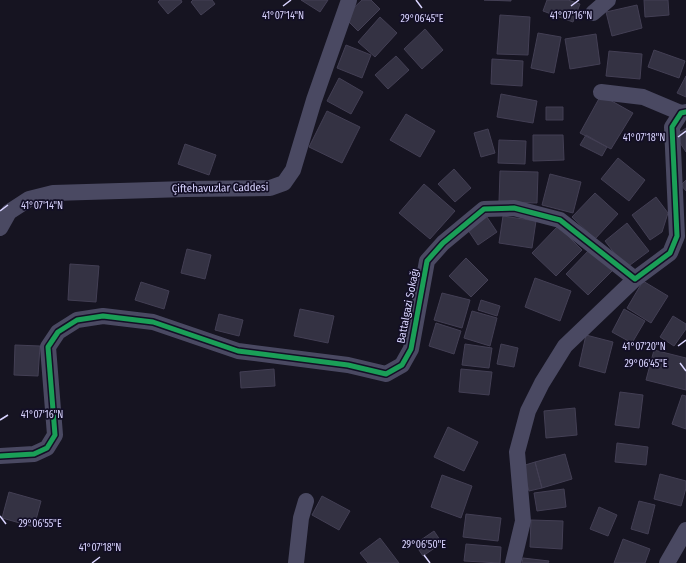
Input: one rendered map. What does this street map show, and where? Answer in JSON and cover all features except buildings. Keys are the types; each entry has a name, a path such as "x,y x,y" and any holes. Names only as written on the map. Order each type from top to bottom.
{"street":[{"name":"Çiftehavuzlar Caddesi","path":"0,228 9,212 29,199 53,193 270,188 284,183 293,170 314,100 349,0"},
{"path":"593,13 608,0"},
{"path":"513,563 523,521 517,452 528,411 542,383 565,346 635,279 670,253 677,236 672,127 683,113 643,97 601,92"},
{"name":"Battalgazi Sokağı","path":"0,456 34,454 47,448 56,435 48,347 58,332 77,320 103,316 153,322 238,351 348,365 386,374 402,365 411,349 428,261 443,243 484,209 514,208 560,220 635,279"},
{"path":"296,563 300,518 306,501"},
{"path":"667,563 686,530"}],"cycle path":[{"path":"0,456 34,454 47,448 55,435 48,347 58,332 77,320 103,316 153,322 238,351 348,365 386,374 402,365 411,349 427,261 443,243 484,209 514,208 560,220 635,279 670,253 677,236 672,127 681,113 686,112"}]}
